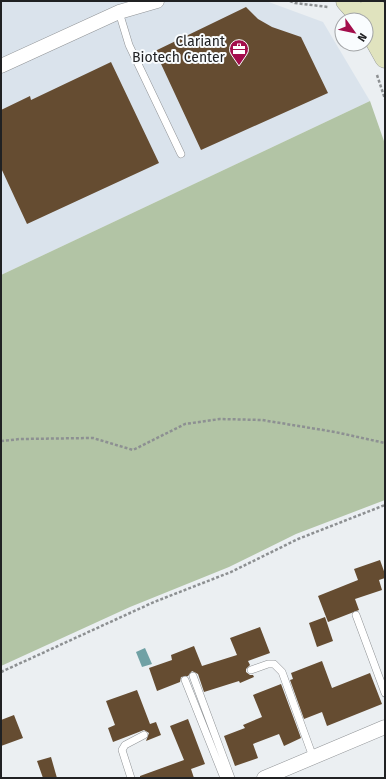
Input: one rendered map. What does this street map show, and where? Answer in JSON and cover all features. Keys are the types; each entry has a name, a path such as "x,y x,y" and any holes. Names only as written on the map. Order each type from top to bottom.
{"main road":[{"path":"371,1 380,16 385,29"},
{"path":"340,5 351,12"},
{"path":"374,38 385,58"}],"street":[{"path":"1,66 127,5 157,1"},
{"path":"264,778 385,727"}],"lane":[{"path":"127,5 129,45 181,154"},
{"path":"356,615 385,693"},
{"path":"251,670 268,664 274,664 282,672 313,757"},
{"path":"193,676 231,778"},
{"path":"185,680 224,778"},
{"path":"132,778 122,750 125,745 144,735"}],"path":[{"path":"290,1 308,5 340,5"},
{"path":"1,441 20,439 94,438 133,450 185,424 220,419 262,420 335,432 385,443"},
{"path":"1,672 154,602 231,572 298,539 385,506"}],"shaded area":[{"path":"1,1 266,1 323,22 334,40 334,52 341,52 370,101 1,275"}],"green space":[{"path":"370,101 385,144 385,500 296,534 229,567 130,607 1,666 1,275"}],"water":[{"path":"145,648 152,664 142,667 136,652"}],"building":[{"path":"246,7 258,19 272,27 301,37 328,93 201,150 155,51"},
{"path":"111,62 159,163 27,224 1,168 1,110 30,96 31,100"},
{"path":"380,560 385,574 385,578 379,580 382,590 355,599 359,610 328,622 318,596 358,580 354,569"},
{"path":"325,617 333,641 317,647 309,623"},
{"path":"260,627 270,653 248,661 250,665 246,669 246,672 254,677 240,683 239,681 204,692 198,674 192,671 188,676 181,677 180,682 157,691 149,668 172,660 171,655 194,646 202,666 237,655 230,638"},
{"path":"322,661 332,688 370,673 382,704 327,726 322,712 304,719 290,680 293,679 291,673"},
{"path":"281,684 301,738 284,746 279,734 253,744 258,758 235,766 224,736 245,728 243,725 262,717 253,695"},
{"path":"137,690 150,724 156,722 161,735 146,741 149,733 144,730 113,742 108,728 115,725 106,701"},
{"path":"14,715 23,738 1,746 1,720"},
{"path":"188,719 205,764 191,769 194,778 140,778 140,776 184,760 170,726"},
{"path":"51,757 57,778 43,778 37,761"}],"place":[{"name":"Clariant Biotech Center","path":"239,66"}]}
